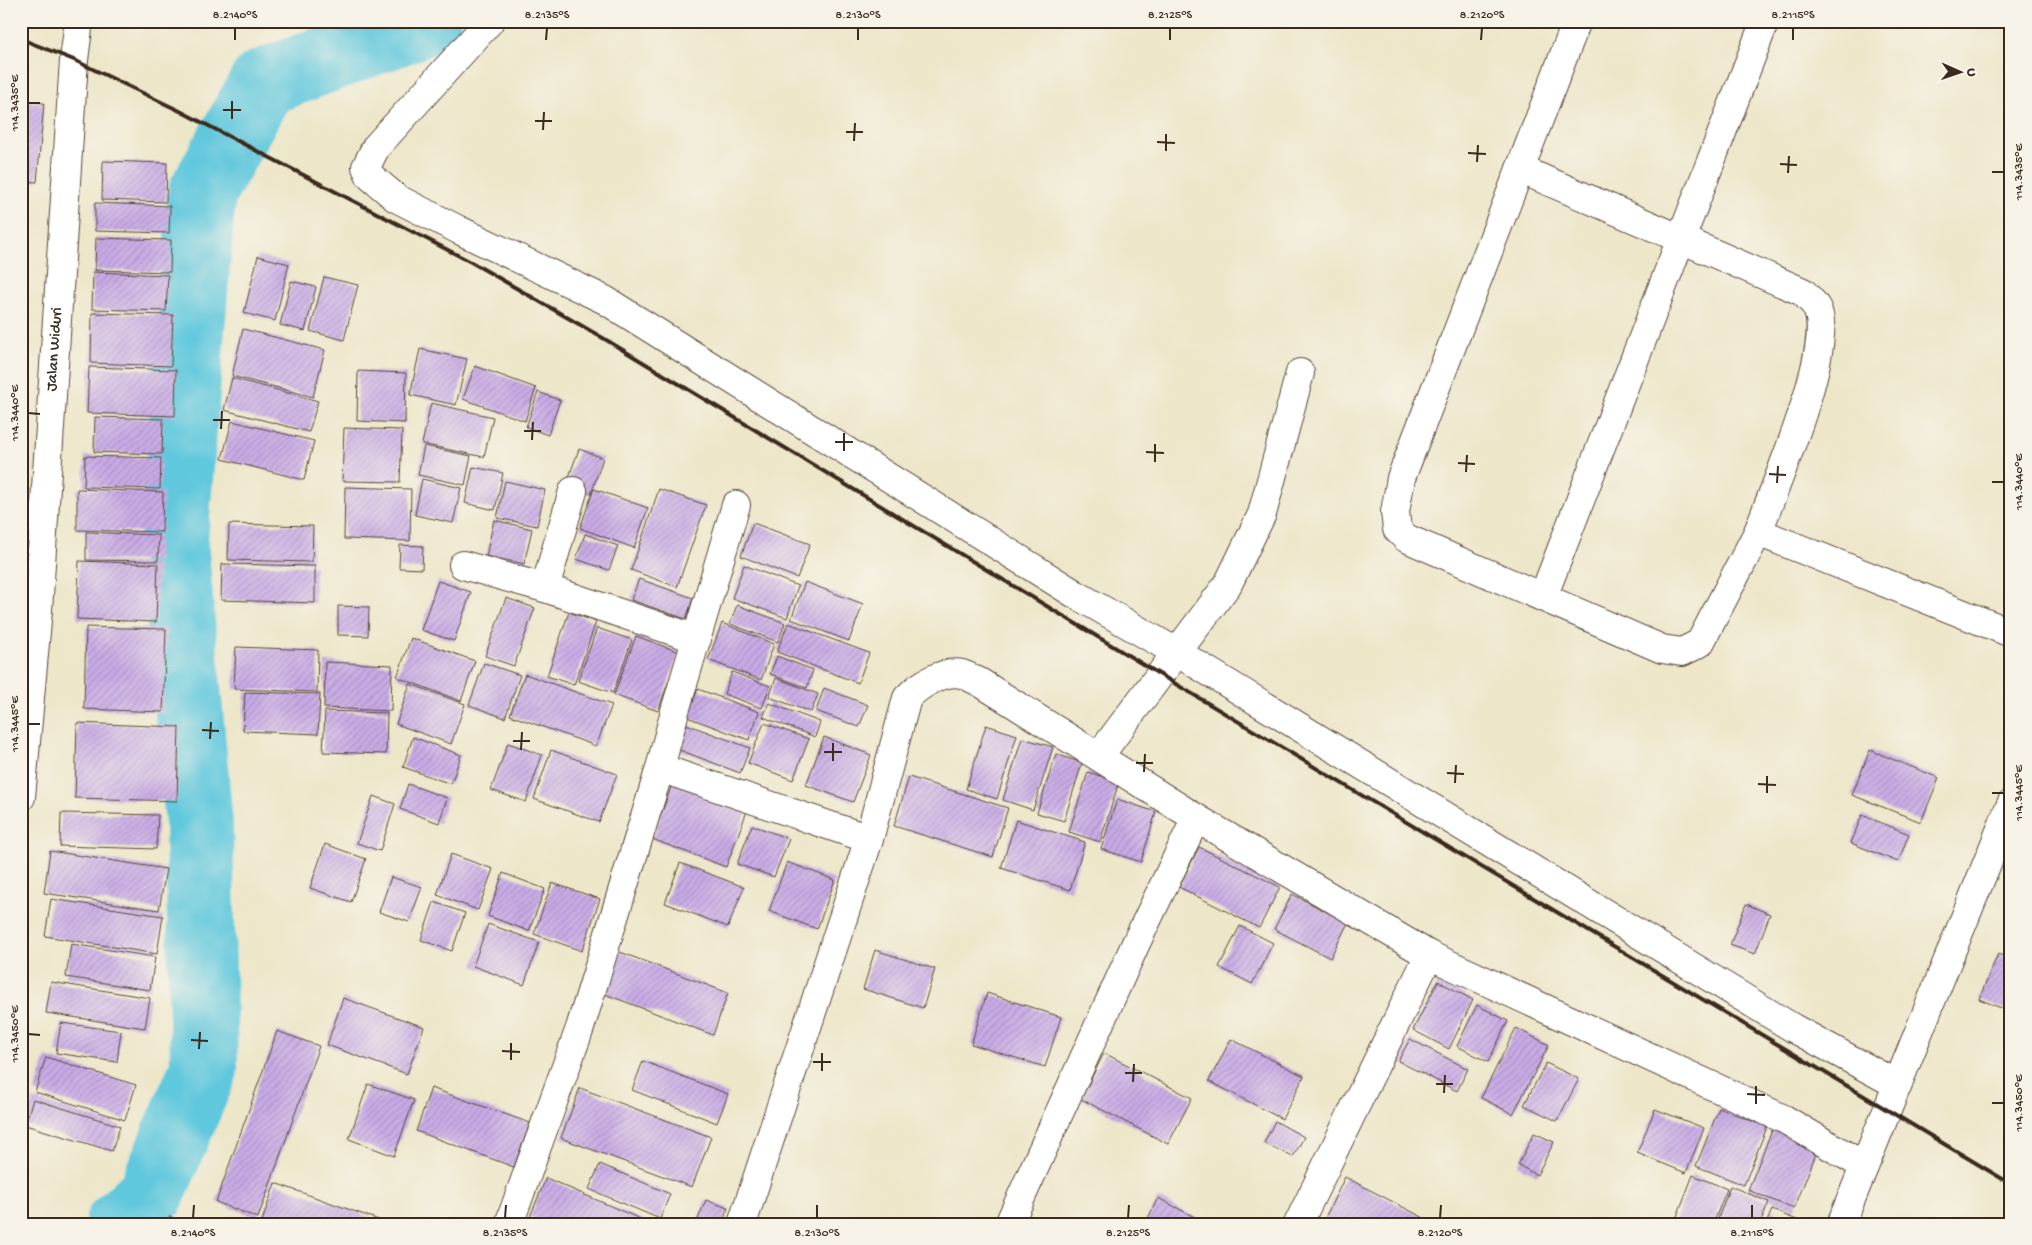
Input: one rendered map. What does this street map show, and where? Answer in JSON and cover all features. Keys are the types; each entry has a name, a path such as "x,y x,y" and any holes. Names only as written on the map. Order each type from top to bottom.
{"street":[{"name":"Jalan Widuri","path":"21,797 38,600 78,21"},
{"path":"490,21 376,147 366,167 370,176 396,198 458,230 605,300 1067,589 1178,653 1785,1023 1898,1085"},
{"path":"1520,169 1803,292 1818,310 1821,330 1819,354 1802,415 1758,532 1700,643 1682,652 1662,649 1406,538 1397,529 1395,512 1401,478 1520,169 1577,21"},
{"path":"1543,597 1766,21"},
{"path":"1099,756 1228,584 1262,514 1300,373"},
{"path":"544,588 573,491"},
{"path":"509,1224 580,1028 660,768 675,710 736,505"},
{"path":"1758,532 2011,633"},
{"path":"463,565 544,588 697,639"},
{"path":"742,1224 869,839 907,698 917,687 938,677 960,674 981,683 1196,818 1429,956 1784,1119 1864,1166"},
{"path":"660,768 869,839"},
{"path":"1841,1224 2011,804"},
{"path":"1009,1224 1136,943 1196,818"},
{"path":"1298,1224 1429,956"}],"building":[{"path":"21,101 44,103 37,182 21,181"},
{"path":"103,161 167,163 166,202 102,200"},
{"path":"95,203 170,206 169,233 95,231"},
{"path":"96,238 171,240 170,272 95,270"},
{"path":"258,256 289,264 275,321 244,313"},
{"path":"93,272 168,275 166,311 92,309"},
{"path":"324,277 358,285 344,340 310,331"},
{"path":"291,281 316,287 305,331 280,325"},
{"path":"92,313 173,315 171,366 91,363"},
{"path":"243,329 325,350 313,397 232,376"},
{"path":"420,349 467,359 456,405 410,395"},
{"path":"475,366 536,388 525,421 463,399"},
{"path":"89,367 176,370 175,416 87,413"},
{"path":"358,371 406,373 405,423 357,421"},
{"path":"232,378 318,401 309,432 224,410"},
{"path":"538,392 560,400 548,435 526,427"},
{"path":"431,403 493,417 484,457 422,444"},
{"path":"95,417 163,419 162,454 94,452"},
{"path":"232,421 314,441 304,480 222,459"},
{"path":"344,428 402,430 400,482 342,481"},
{"path":"424,446 471,456 465,485 418,475"},
{"path":"579,449 603,458 591,494 566,485"},
{"path":"85,456 161,458 160,489 84,487"},
{"path":"473,467 503,473 495,510 465,503"},
{"path":"422,479 461,488 453,523 415,515"},
{"path":"505,481 545,490 537,526 497,518"},
{"path":"345,487 411,489 410,541 344,539"},
{"path":"77,489 163,492 162,532 77,530"},
{"path":"594,489 648,508 634,548 580,528"},
{"path":"659,489 706,505 677,587 631,570"},
{"path":"494,520 532,529 524,564 486,556"},
{"path":"753,523 810,544 797,578 741,556"},
{"path":"229,524 313,526 312,562 228,560"},
{"path":"86,532 159,535 158,561 86,560"},
{"path":"585,534 618,546 609,570 576,559"},
{"path":"400,545 423,546 422,569 399,568"},
{"path":"79,561 158,564 156,622 77,619"},
{"path":"222,564 315,566 315,603 221,600"},
{"path":"744,565 798,586 787,618 732,598"},
{"path":"639,579 693,598 686,619 631,600"},
{"path":"438,581 471,592 454,641 421,630"},
{"path":"805,582 863,604 849,641 791,619"},
{"path":"506,598 535,608 514,666 485,656"},
{"path":"737,605 785,623 778,642 730,624"},
{"path":"338,606 369,607 368,636 338,635"},
{"path":"569,612 596,622 574,685 547,676"},
{"path":"722,623 774,644 761,680 708,660"},
{"path":"788,623 869,653 858,683 777,652"},
{"path":"86,627 166,629 163,712 84,709"},
{"path":"597,628 632,640 613,693 578,681"},
{"path":"636,636 679,652 658,711 614,695"},
{"path":"411,638 475,661 461,701 397,677"},
{"path":"236,647 318,650 317,692 234,689"},
{"path":"777,656 813,670 807,688 770,674"},
{"path":"325,662 392,665 391,711 324,708"},
{"path":"484,663 520,675 505,718 469,705"},
{"path":"732,672 770,686 762,708 724,694"},
{"path":"525,674 612,705 596,746 510,715"},
{"path":"776,678 818,694 811,712 769,697"},
{"path":"410,684 465,704 451,744 396,724"},
{"path":"824,688 868,705 859,727 816,711"},
{"path":"698,689 759,712 749,740 687,717"},
{"path":"245,692 320,694 318,734 243,731"},
{"path":"769,703 820,722 815,737 763,717"},
{"path":"325,711 387,713 386,754 323,752"},
{"path":"678,721 750,748 740,773 669,746"},
{"path":"77,723 179,727 177,801 75,798"},
{"path":"764,723 809,739 793,780 748,763"},
{"path":"986,725 1017,735 997,799 966,789"},
{"path":"413,737 461,755 451,784 403,767"},
{"path":"824,737 871,755 853,802 806,785"},
{"path":"1022,738 1053,747 1033,810 1003,800"},
{"path":"508,743 542,755 526,802 491,790"},
{"path":"551,750 617,774 599,822 534,799"},
{"path":"1870,750 1939,778 1921,822 1852,795"},
{"path":"1056,754 1082,763 1064,821 1037,813"},
{"path":"1088,772 1119,782 1100,842 1069,832"},
{"path":"909,777 1008,808 993,857 894,826"},
{"path":"673,782 747,811 726,867 652,839"},
{"path":"408,784 447,798 439,823 400,809"},
{"path":"373,796 395,804 380,851 357,843"},
{"path":"1117,799 1156,812 1141,862 1101,849"},
{"path":"61,813 158,815 156,849 60,846"},
{"path":"1862,815 1909,834 1898,862 1851,843"},
{"path":"1016,820 1085,842 1070,890 1001,868"},
{"path":"752,825 789,839 774,877 737,864"},
{"path":"325,844 366,859 351,902 310,888"},
{"path":"1199,847 1280,887 1259,928 1179,887"},
{"path":"50,851 166,869 159,910 44,893"},
{"path":"451,854 493,869 478,910 437,895"},
{"path":"787,862 835,880 817,929 769,911"},
{"path":"680,863 744,887 728,927 665,903"},
{"path":"503,873 545,889 529,931 488,916"},
{"path":"391,877 422,887 409,922 379,912"},
{"path":"552,883 600,899 582,951 534,934"},
{"path":"1292,894 1348,923 1330,958 1274,929"},
{"path":"51,899 163,916 157,954 45,936"},
{"path":"434,902 465,913 452,951 421,940"},
{"path":"1746,904 1770,914 1755,954 1730,945"},
{"path":"488,924 539,942 524,985 473,966"},
{"path":"1240,926 1273,943 1252,984 1219,967"},
{"path":"71,944 155,957 150,990 66,977"},
{"path":"612,949 728,993 713,1035 597,991"},
{"path":"875,950 935,969 923,1008 863,989"},
{"path":"1998,954 2011,959 2011,1012 1979,999"},
{"path":"1438,981 1473,1000 1449,1049 1413,1030"},
{"path":"51,982 150,998 145,1028 46,1013"},
{"path":"987,993 1061,1017 1045,1067 971,1044"},
{"path":"343,998 424,1027 407,1074 327,1045"},
{"path":"1477,1005 1508,1021 1488,1062 1457,1046"},
{"path":"61,1023 121,1031 117,1062 56,1053"},
{"path":"1516,1028 1549,1045 1513,1114 1481,1098"},
{"path":"277,1031 319,1046 258,1218 216,1202"},
{"path":"1231,1039 1304,1076 1282,1119 1209,1081"},
{"path":"1410,1039 1468,1069 1457,1091 1398,1061"},
{"path":"1104,1053 1192,1098 1168,1144 1081,1099"},
{"path":"46,1057 136,1085 125,1120 35,1092"},
{"path":"643,1061 728,1094 717,1123 632,1090"},
{"path":"1546,1063 1579,1079 1557,1121 1524,1105"},
{"path":"368,1084 414,1100 394,1156 349,1139"},
{"path":"431,1088 530,1123 514,1167 416,1131"},
{"path":"580,1088 711,1137 692,1187 561,1138"},
{"path":"33,1099 120,1126 112,1151 25,1125"},
{"path":"1719,1108 1767,1127 1744,1185 1696,1166"},
{"path":"1655,1109 1704,1128 1686,1173 1637,1153"},
{"path":"1275,1121 1304,1137 1293,1157 1264,1143"},
{"path":"1773,1128 1819,1146 1794,1209 1748,1190"},
{"path":"1534,1133 1554,1142 1537,1175 1518,1165"},
{"path":"600,1164 670,1194 660,1219 589,1189"},
{"path":"1693,1175 1727,1189 1713,1224 1674,1224"},
{"path":"1345,1177 1426,1219 1423,1224 1322,1224"},
{"path":"546,1178 652,1224 545,1224 530,1217"},
{"path":"275,1183 387,1223 387,1224 261,1224"},
{"path":"1730,1186 1769,1202 1760,1224 1716,1224"},
{"path":"1158,1198 1208,1224 1145,1224"},
{"path":"706,1200 728,1208 722,1224 696,1224"},
{"path":"1772,1210 1807,1224 1766,1224"},
{"path":"170,1216 184,1224 166,1224"}],"waterway":[{"path":"119,1224 151,1194 204,1069 199,824 174,541 202,193 263,83 427,21"}],"railway":[{"path":"21,39 74,60 180,111 471,262 603,338 1159,674 2011,1184"}]}
